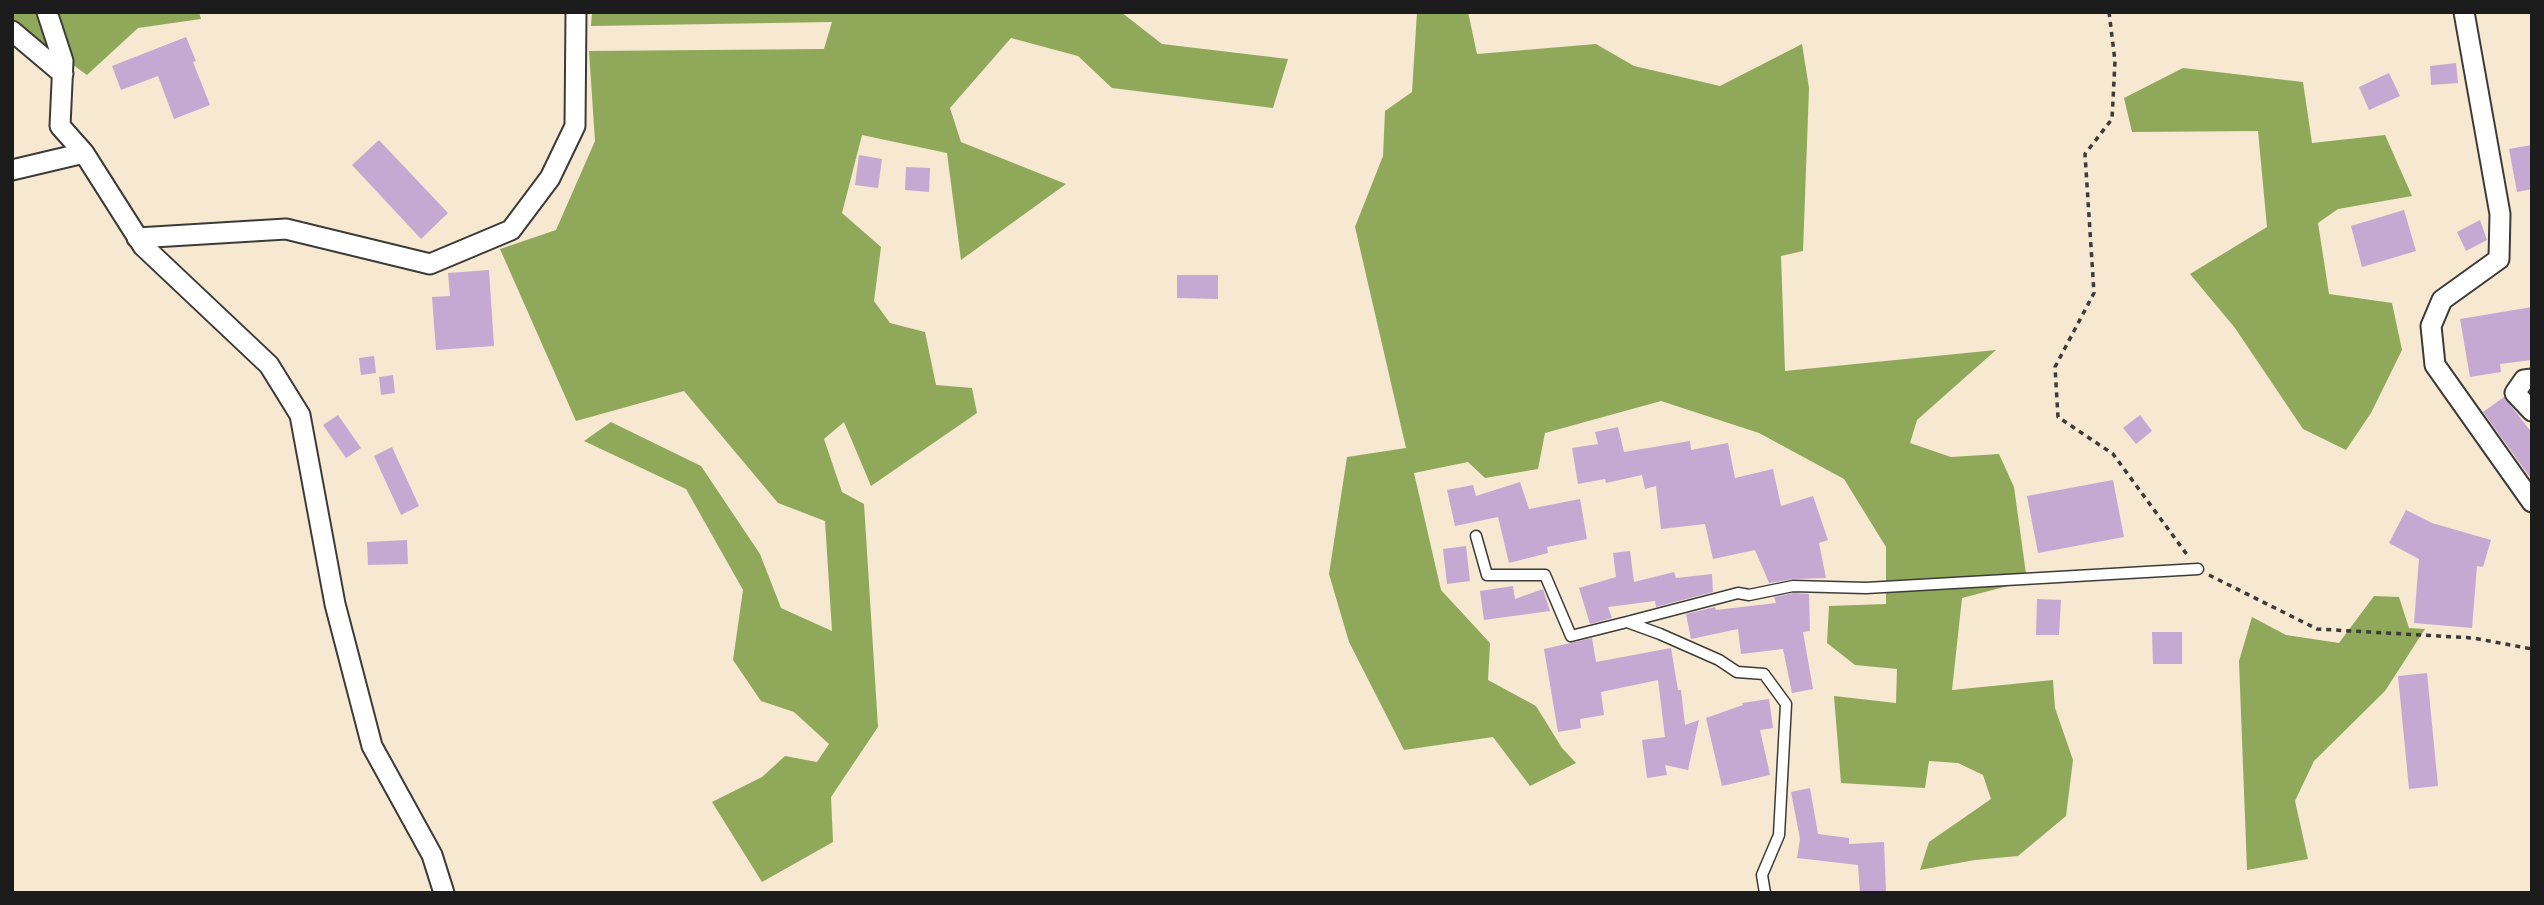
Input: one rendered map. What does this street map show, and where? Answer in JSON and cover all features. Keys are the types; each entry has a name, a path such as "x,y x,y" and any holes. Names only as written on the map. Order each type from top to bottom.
{"street":[{"path":"47,12 63,61 60,126 84,153 143,246 269,365 300,415 335,604 372,746 432,855 444,893"},
{"path":"138,238 286,229 430,264 511,230 551,178 575,126 576,12"},
{"path":"2464,12 2500,214 2498,259 2442,300 2431,326 2435,365 2532,502"},
{"path":"12,31 63,74"},
{"path":"12,170 84,153"},
{"path":"2532,379 2524,380 2515,393 2532,411"}],"lane":[{"path":"1476,536 1487,575 1545,575 1571,636 1738,593 1749,595 1793,586 1866,588 2197,569"},
{"path":"1627,622 1719,660 1737,672 1764,674 1786,704 1779,835 1762,875 1765,893"}],"path":[{"path":"2109,12 2115,61 2112,119 2085,154 2094,293 2055,368 2058,417 2113,454 2197,569 2317,629 2473,638 2532,649"}],"green space":[{"path":"12,12 199,12 201,19 138,28 87,75 33,36 12,18"},
{"path":"592,12 1121,12 1162,44 1288,59 1273,108 1112,88 1078,56 1011,38 950,108 961,142 1066,184 961,260 947,153 862,135 842,213 881,247 874,301 890,323 925,332 936,385 972,388 977,413 871,486 844,422 824,439 842,492 864,504 878,727 831,797 833,842 762,882 712,802 762,777 785,756 817,762 829,744 794,712 761,701 733,660 743,590 686,489 584,441 611,422 701,466 760,554 781,608 832,631 825,521 778,503 684,391 576,421 500,249 556,230 595,141 589,51 824,49 832,22 591,26"},
{"path":"1417,12 1468,12 1477,54 1596,44 1634,66 1720,86 1802,44 1809,88 1803,251 1781,256 1785,371 1996,350 1917,420 1910,443 1951,457 1999,454 2014,487 2027,581 1962,598 1952,690 2053,680 2055,708 2073,760 2066,816 2018,856 1975,860 1920,870 1929,842 1991,799 1983,775 1958,763 1929,761 1925,788 1841,783 1834,696 1896,703 1897,669 1855,665 1827,643 1829,606 1886,604 1886,547 1844,479 1759,433 1661,401 1545,433 1538,469 1485,478 1468,462 1414,473 1441,590 1490,643 1488,680 1536,706 1562,748 1576,763 1530,786 1493,737 1404,750 1349,642 1329,574 1347,457 1406,448 1355,227 1383,156 1385,111 1412,92"},
{"path":"2183,68 2303,82 2312,143 2385,135 2412,196 2338,209 2318,223 2329,294 2392,303 2402,350 2371,413 2346,450 2303,429 2235,328 2190,274 2267,227 2258,131 2132,132 2124,98"},
{"path":"2374,596 2399,597 2409,628 2425,629 2385,691 2314,761 2295,801 2308,859 2247,870 2239,661 2252,617 2286,635 2339,643"}],"building":[{"path":"186,37 210,105 174,119 158,76 121,90 112,66"},
{"path":"2456,63 2458,83 2431,85 2430,66"},
{"path":"2389,73 2400,96 2369,110 2359,87"},
{"path":"379,140 448,213 421,239 352,165"},
{"path":"2532,145 2532,189 2517,192 2509,149"},
{"path":"859,155 882,159 878,188 855,185"},
{"path":"906,167 930,168 929,192 905,190"},
{"path":"2404,210 2416,251 2362,267 2351,226"},
{"path":"2480,220 2487,240 2466,251 2457,232"},
{"path":"489,270 494,346 436,350 432,297 450,296 448,273"},
{"path":"1177,275 1218,275 1218,299 1177,298"},
{"path":"2532,307 2532,360 2500,364 2501,372 2470,377 2460,319"},
{"path":"374,356 376,373 361,375 359,358"},
{"path":"393,375 395,393 381,395 379,377"},
{"path":"2504,397 2532,433 2532,480 2483,412"},
{"path":"338,415 361,448 346,458 323,425"},
{"path":"2140,415 2152,431 2136,444 2123,428"},
{"path":"1618,427 1624,452 1690,441 1691,450 1728,443 1735,478 1773,469 1781,506 1813,496 1828,540 1819,543 1826,578 1769,583 1755,550 1713,559 1705,524 1661,529 1656,486 1645,489 1642,475 1606,483 1605,479 1578,484 1572,448 1598,444 1595,432"},
{"path":"392,447 419,506 401,515 374,456"},
{"path":"2113,480 2124,537 2038,553 2027,496"},
{"path":"1520,482 1529,509 1580,499 1587,539 1547,547 1548,553 1509,563 1498,517 1455,526 1447,490 1473,485 1476,496"},
{"path":"2406,510 2432,523 2491,540 2483,567 2477,566 2472,628 2414,623 2419,559 2389,543"},
{"path":"407,540 408,564 368,565 367,542"},
{"path":"1466,546 1470,581 1447,584 1443,549"},
{"path":"1630,551 1634,582 1674,572 1676,578 1712,574 1713,592 1656,607 1655,601 1608,607 1612,618 1590,624 1579,588 1616,577 1613,553"},
{"path":"1513,586 1515,599 1543,589 1550,611 1484,620 1480,591"},
{"path":"1794,593 1809,594 1810,631 1803,632 1813,689 1792,693 1783,649 1741,654 1738,629 1691,639 1686,614 1715,607 1716,610 1776,603 1774,597"},
{"path":"2037,599 2061,600 2059,635 2036,635"},
{"path":"2152,632 2182,632 2182,664 2153,664"},
{"path":"1592,638 1596,662 1671,648 1678,690 1681,690 1685,725 1699,720 1688,770 1665,765 1667,775 1647,778 1642,740 1665,737 1658,680 1601,692 1604,715 1580,719 1581,728 1558,732 1544,649"},
{"path":"2427,673 2438,786 2409,789 2398,676"},
{"path":"1769,699 1773,728 1760,730 1770,775 1722,786 1706,718 1743,705 1742,703"},
{"path":"1810,788 1818,834 1849,838 1849,844 1884,842 1886,893 1860,893 1858,865 1797,858 1800,839 1791,792"}]}
